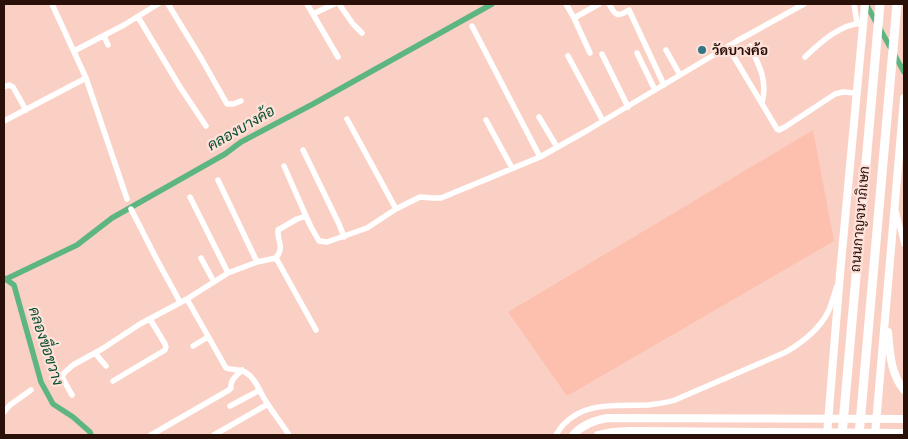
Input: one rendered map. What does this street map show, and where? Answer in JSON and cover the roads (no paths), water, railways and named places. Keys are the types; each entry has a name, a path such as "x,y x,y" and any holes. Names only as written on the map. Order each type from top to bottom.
{"highway":[{"name":"ถนนกาญจนาภิเษก","path":"859,435 897,4"},
{"name":"ถนนกาญจนาภิเษก","path":"842,435 880,7"}],"main road":[{"path":"827,435 861,20 864,4"},
{"path":"875,435 904,98"},
{"path":"887,310 892,368 896,379 904,390"},
{"path":"573,435 582,427 597,419 608,418 904,418"},
{"path":"901,435 900,423 904,418"},
{"path":"598,435 630,431 904,433"}],"street":[{"path":"52,4 86,78 127,199"},
{"path":"74,51 138,17 158,4"},
{"path":"168,4 227,104 233,104 241,100"},
{"path":"307,4 338,57"},
{"path":"313,14 334,4"},
{"path":"339,4 362,33"},
{"path":"566,4 590,53"},
{"path":"574,18 599,4"},
{"path":"609,4 616,14 624,14 629,10"},
{"path":"626,4 664,85"},
{"path":"284,166 310,227 319,241 328,242 367,228 396,209 420,197 441,198 540,156 804,4"},
{"path":"805,56 826,38 861,20 854,4"},
{"path":"138,17 206,126"},
{"path":"472,26 540,156"},
{"path":"104,36 108,45"},
{"path":"750,46 762,71 764,94 762,103"},
{"path":"728,47 774,126 779,130 785,128 835,94 843,92 856,93"},
{"path":"666,50 680,76"},
{"path":"637,53 655,90"},
{"path":"602,54 628,107"},
{"path":"568,56 602,121"},
{"path":"4,122 86,78"},
{"path":"4,87 14,87 26,110"},
{"path":"539,117 557,147"},
{"path":"347,119 396,209"},
{"path":"486,120 512,168"},
{"path":"303,150 344,237"},
{"path":"218,180 257,262"},
{"path":"190,197 228,273"},
{"path":"896,208 904,244"},
{"path":"131,209 180,302"},
{"path":"72,395 62,379 62,375 74,365 228,273 257,262 276,258 281,249 278,230 294,220 306,216"},
{"path":"201,258 214,282"},
{"path":"276,258 316,330"},
{"path":"556,435 563,425 578,414 589,409 602,406 661,404 675,400 786,352 800,344 821,323 828,312 840,274"},
{"path":"187,299 226,368 242,370 252,377 289,435"},
{"path":"113,381 165,350 165,344 150,319"},
{"path":"193,346 208,337"},
{"path":"95,353 106,366"},
{"path":"151,435 229,390 232,380 242,370"},
{"path":"4,412 30,390"},
{"path":"230,406 260,390"},
{"path":"214,435 268,404"}],"waterway":[{"name":"คลองบางค้อ","path":"4,280 77,245 112,218 225,154 241,142 492,4"},
{"path":"866,4 904,72"},
{"name":"คลองขื่อขวาง","path":"4,278 14,285 41,382 53,404 73,417 91,435"}],"place":[{"name":"วัดบางค้อ","path":"702,50"}]}
